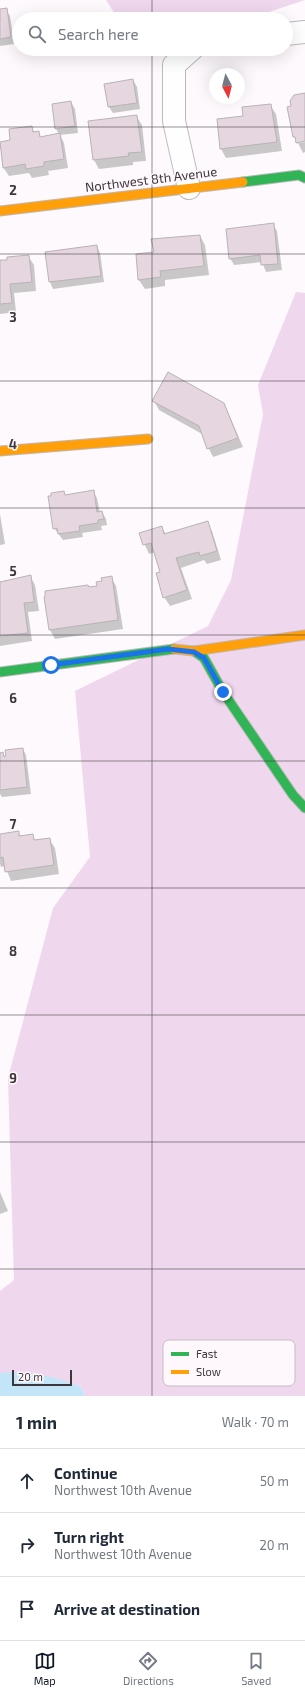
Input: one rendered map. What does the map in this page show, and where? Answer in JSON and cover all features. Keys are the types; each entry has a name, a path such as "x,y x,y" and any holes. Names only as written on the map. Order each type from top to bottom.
{"street":[{"path":"293,33 305,32"},
{"path":"184,56 174,65 174,121 190,188"},
{"name":"Northwest 8th Avenue","path":"0,211 299,175 305,178"},
{"path":"0,451 148,439"},
{"path":"0,672 168,649 194,652 305,635"},
{"path":"194,652 204,658 223,692 293,795 305,808"}],"shaded area":[{"path":"106,0 305,0 269,12 114,12"},
{"path":"296,292 305,293 305,1396 85,1396 80,1386 0,1373 0,1291 14,1280 8,1078 53,908 90,857 75,691 208,626 231,580 263,414 258,385"}],"water":[{"path":"14,1372 52,1377 80,1386 85,1396 0,1396 0,1373"}],"building":[{"path":"7,8 11,37 0,39 0,9"},
{"path":"133,79 137,103 108,107 104,84"},
{"path":"305,93 305,141 296,143 295,137 293,137 287,107 291,106 290,101 294,95"},
{"path":"71,101 75,126 55,129 52,104"},
{"path":"271,104 277,142 220,149 217,119 243,116 242,107"},
{"path":"137,115 142,152 128,153 129,156 93,160 88,121"},
{"path":"32,126 33,132 39,131 40,137 60,133 64,159 44,162 44,166 26,169 25,164 3,168 0,142 10,140 9,129"},
{"path":"274,223 278,264 261,265 260,255 229,259 226,229"},
{"path":"200,235 204,266 160,271 161,277 138,280 136,254 154,252 151,239"},
{"path":"97,245 101,276 49,282 45,252"},
{"path":"29,255 32,282 10,284 12,303 0,304 0,260 7,260 7,257"},
{"path":"168,372 224,403 238,438 207,449 199,426 152,401"},
{"path":"94,490 97,512 102,511 104,519 98,520 98,523 79,526 80,531 58,534 57,528 53,529 48,496 51,496 51,493 64,491 65,495"},
{"path":"208,521 217,551 200,556 199,552 176,558 187,590 163,598 156,573 160,572 151,543 143,545 139,533 162,526 164,534"},
{"path":"31,575 34,602 24,603 28,633 0,636 0,582"},
{"path":"112,576 118,620 49,630 44,597 45,591 88,585 89,587 97,586 96,582 102,581 101,578"},
{"path":"23,748 27,787 0,790 0,753 3,752 4,757 6,756 5,750"},
{"path":"19,831 19,836 33,834 34,840 50,838 54,865 5,872 3,857 0,858 0,834"}],"traffic: fast":[{"path":"243,182 299,175 305,178"},
{"path":"0,672 174,649"},
{"path":"194,651 204,658 223,692 293,795 305,808"}],"traffic: slow":[{"path":"0,211 243,182"},
{"path":"0,451 148,439"},
{"path":"174,649 194,651 305,635"}],"route":[{"path":"51,665 168,649 194,652 204,658 223,692"}]}
